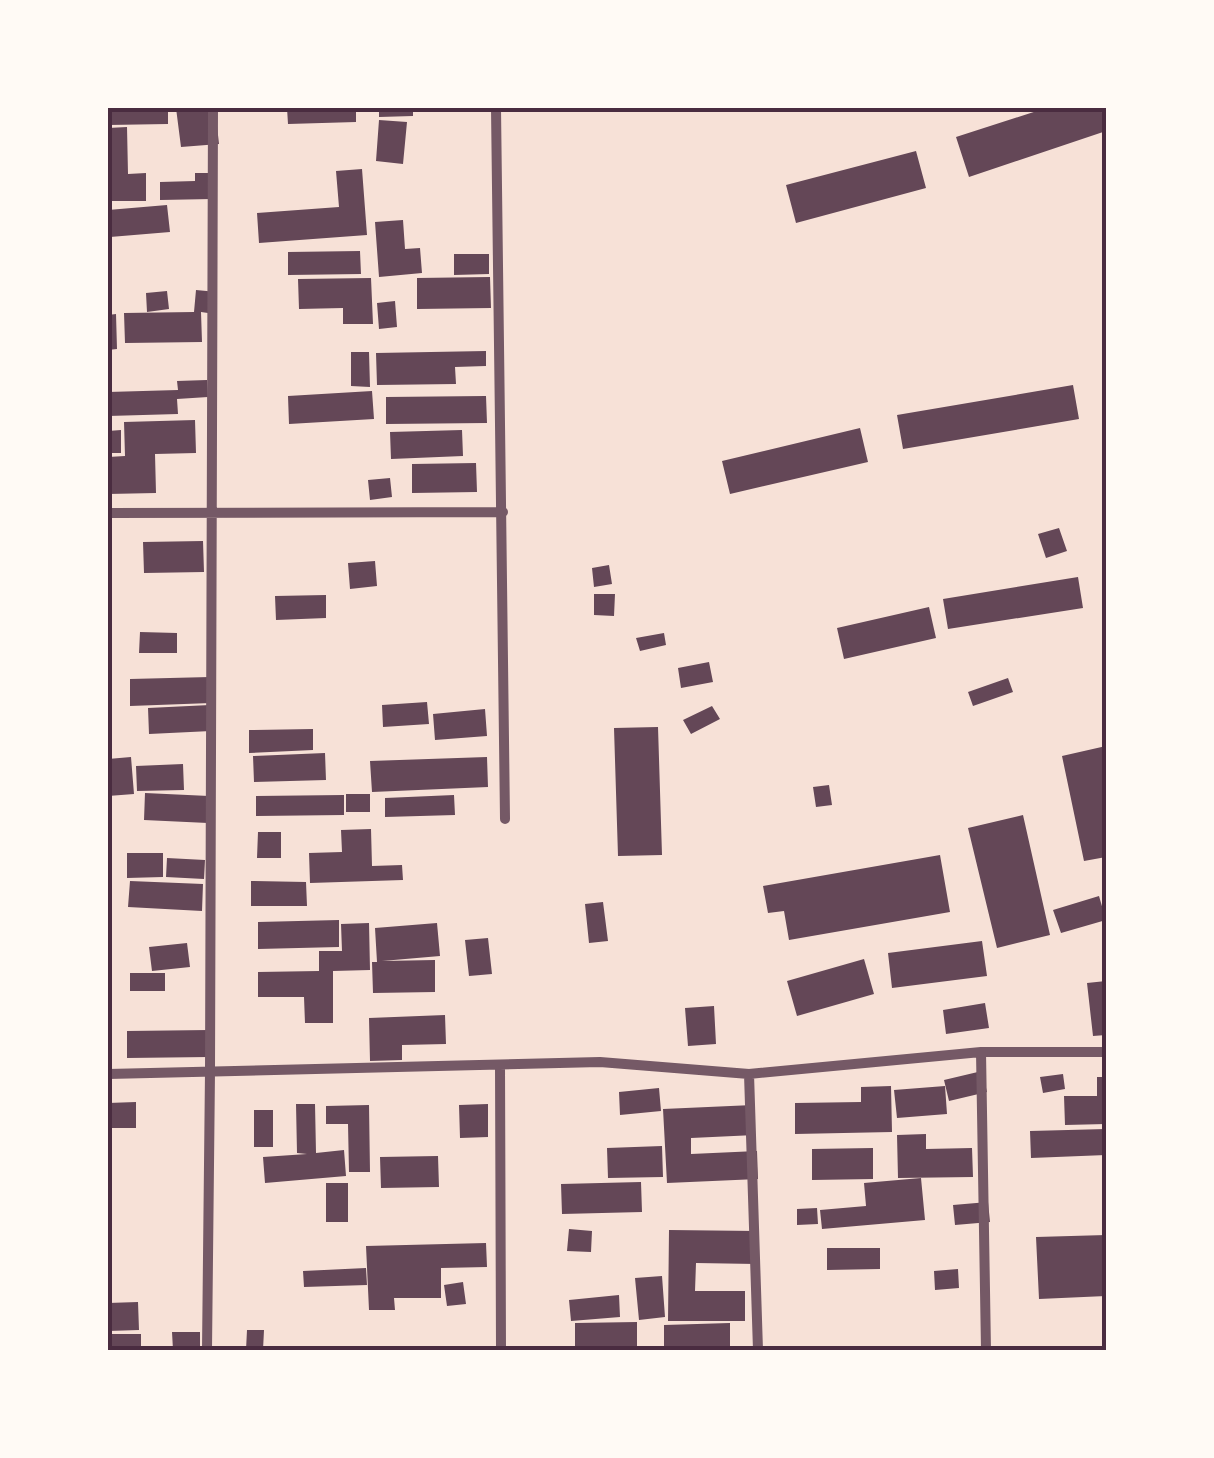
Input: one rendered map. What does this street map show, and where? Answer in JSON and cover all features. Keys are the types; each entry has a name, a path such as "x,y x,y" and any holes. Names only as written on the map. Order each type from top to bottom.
{"street":[{"path":"206,1350 212,108"},
{"path":"496,108 505,819"},
{"path":"108,513 503,512"},
{"path":"108,1074 600,1062 749,1074 981,1052 1106,1052"},
{"path":"981,1052 986,1350"},
{"path":"500,1065 502,1350"},
{"path":"749,1074 758,1350"}],"building":[{"path":"108,108 168,108 168,124 108,125"},
{"path":"176,108 215,108 219,144 181,147"},
{"path":"287,108 356,108 356,122 288,124"},
{"path":"379,108 413,108 413,116 379,117"},
{"path":"1046,108 1101,108 1106,131 969,177 956,137"},
{"path":"379,120 407,122 403,164 376,161"},
{"path":"127,127 128,174 146,173 146,201 108,201 108,128"},
{"path":"916,151 926,188 796,223 786,185"},
{"path":"362,169 367,235 259,243 257,213 339,207 336,171"},
{"path":"195,173 211,173 212,199 160,200 160,182 195,181"},
{"path":"167,205 170,232 110,237 108,210"},
{"path":"403,220 405,249 420,248 422,273 379,277 375,222"},
{"path":"360,251 361,274 288,275 288,252"},
{"path":"454,254 489,254 489,274 454,275"},
{"path":"490,277 491,308 417,309 417,278"},
{"path":"371,278 373,324 343,324 343,308 299,309 298,279"},
{"path":"196,290 217,292 215,314 201,312 202,342 125,343 124,313 194,312"},
{"path":"167,291 169,309 147,312 146,293"},
{"path":"395,301 397,327 379,329 377,303"},
{"path":"116,314 117,349 108,350 108,315"},
{"path":"486,351 486,366 455,367 456,384 377,385 376,353"},
{"path":"351,352 369,352 370,387 351,386"},
{"path":"207,380 208,397 177,399 178,414 108,416 108,392 178,390 177,381"},
{"path":"1073,385 1079,419 903,449 897,415"},
{"path":"372,391 374,419 289,424 288,396"},
{"path":"486,396 487,423 386,424 386,397"},
{"path":"195,420 196,453 155,454 156,493 108,494 108,457 125,456 124,422"},
{"path":"860,428 868,462 730,494 722,461"},
{"path":"121,430 121,453 108,453 108,431"},
{"path":"462,430 463,456 391,459 390,432"},
{"path":"476,463 477,492 412,493 412,464"},
{"path":"390,478 392,497 370,500 368,480"},
{"path":"1059,528 1067,551 1046,558 1038,534"},
{"path":"203,541 204,572 144,573 143,542"},
{"path":"375,561 377,586 350,589 348,563"},
{"path":"609,565 612,584 594,587 592,568"},
{"path":"1078,577 1083,608 948,629 943,599"},
{"path":"594,594 615,594 614,616 594,615"},
{"path":"326,595 326,618 276,620 275,596"},
{"path":"929,607 936,638 844,659 837,628"},
{"path":"140,632 177,633 177,653 139,653"},
{"path":"664,633 666,645 640,651 636,638"},
{"path":"709,662 713,682 681,688 678,668"},
{"path":"210,677 211,703 130,706 130,679"},
{"path":"1008,678 1013,692 973,706 968,692"},
{"path":"427,702 429,724 383,727 382,705"},
{"path":"210,705 211,731 149,734 148,708"},
{"path":"712,706 720,719 691,734 683,720"},
{"path":"485,709 487,736 435,740 433,714"},
{"path":"658,727 662,855 618,856 614,728"},
{"path":"313,729 313,750 249,753 249,730"},
{"path":"1106,746 1106,857 1084,861 1062,756"},
{"path":"325,753 326,780 254,782 253,756"},
{"path":"131,757 134,794 108,796 108,759"},
{"path":"487,757 488,787 372,792 370,761"},
{"path":"183,764 184,790 137,791 136,766"},
{"path":"829,785 832,805 816,807 813,787"},
{"path":"145,793 209,796 208,823 144,820"},
{"path":"346,794 370,794 370,812 346,812"},
{"path":"344,795 344,815 256,816 256,796"},
{"path":"454,795 455,815 385,817 385,798"},
{"path":"1023,815 1050,935 997,948 968,828"},
{"path":"371,829 372,866 402,865 403,880 310,883 309,853 342,852 341,830"},
{"path":"258,832 281,832 281,858 257,858"},
{"path":"127,853 163,853 163,877 127,878"},
{"path":"940,855 950,912 789,940 784,911 768,913 763,886"},
{"path":"167,858 205,860 204,879 166,877"},
{"path":"130,881 203,884 202,911 128,907"},
{"path":"251,881 306,882 307,906 251,906"},
{"path":"1099,896 1106,920 1061,933 1053,910"},
{"path":"603,902 608,941 589,943 585,904"},
{"path":"339,920 339,947 258,949 258,922"},
{"path":"369,923 370,970 333,971 333,1023 305,1023 304,997 258,997 258,972 319,971 319,951 342,951 341,924"},
{"path":"437,923 440,956 382,961 435,960 435,992 373,993 372,962 377,962 375,928"},
{"path":"488,938 492,974 469,976 465,940"},
{"path":"982,941 987,976 892,988 888,953"},
{"path":"187,943 190,967 152,971 149,947"},
{"path":"864,959 874,994 797,1016 787,981"},
{"path":"130,973 165,973 165,991 130,991"},
{"path":"1106,981 1106,1035 1093,1036 1087,983"},
{"path":"985,1003 989,1028 946,1034 943,1010"},
{"path":"714,1006 716,1044 688,1046 685,1008"},
{"path":"445,1015 446,1044 402,1045 402,1060 370,1061 369,1018"},
{"path":"209,1030 209,1057 127,1058 127,1031"},
{"path":"982,1071 987,1092 949,1101 944,1080"},
{"path":"1063,1074 1065,1089 1043,1093 1040,1077"},
{"path":"1097,1077 1106,1077 1106,1124 1065,1125 1064,1096 1097,1096"},
{"path":"891,1086 892,1132 795,1134 795,1103 861,1102 861,1087"},
{"path":"945,1086 947,1114 897,1118 894,1090"},
{"path":"659,1088 661,1111 620,1115 619,1092"},
{"path":"136,1102 136,1128 108,1128 108,1103"},
{"path":"296,1104 315,1104 316,1153 344,1150 346,1176 265,1183 263,1157 307,1154 297,1153"},
{"path":"488,1104 488,1137 460,1138 459,1105"},
{"path":"369,1105 370,1172 349,1172 348,1124 326,1124 326,1106"},
{"path":"753,1105 755,1135 691,1138 691,1154 757,1151 758,1179 667,1183 663,1109"},
{"path":"254,1110 273,1110 273,1147 254,1147"},
{"path":"1106,1129 1106,1155 1031,1158 1030,1131"},
{"path":"926,1134 926,1149 972,1148 973,1177 898,1178 897,1135"},
{"path":"662,1146 663,1177 608,1178 607,1148"},
{"path":"873,1148 873,1179 812,1180 812,1149"},
{"path":"438,1156 439,1187 381,1188 380,1157"},
{"path":"921,1178 925,1220 822,1229 820,1210 866,1206 864,1183"},
{"path":"641,1182 642,1212 562,1214 561,1184"},
{"path":"326,1183 348,1183 348,1222 326,1222"},
{"path":"988,1202 990,1222 955,1225 953,1205"},
{"path":"817,1208 818,1224 797,1225 797,1209"},
{"path":"569,1229 592,1231 591,1252 567,1251"},
{"path":"669,1230 756,1231 756,1264 696,1263 695,1291 745,1291 745,1321 668,1321"},
{"path":"1106,1235 1106,1296 1039,1299 1036,1237"},
{"path":"486,1243 487,1267 441,1268 441,1298 394,1298 395,1310 369,1310 366,1246"},
{"path":"827,1248 880,1248 880,1269 827,1270"},
{"path":"366,1268 367,1285 304,1287 303,1271"},
{"path":"958,1269 959,1288 935,1290 934,1271"},
{"path":"662,1276 665,1317 639,1320 635,1278"},
{"path":"463,1282 466,1304 447,1306 444,1285"},
{"path":"619,1295 620,1317 571,1321 569,1300"},
{"path":"138,1302 139,1330 108,1331 108,1303"},
{"path":"637,1322 637,1348 575,1350 575,1323"},
{"path":"730,1323 730,1350 664,1350 664,1325"},
{"path":"247,1330 264,1330 263,1350 246,1350"},
{"path":"172,1332 200,1332 200,1350 173,1350"},
{"path":"108,1334 141,1334 141,1350 108,1350"}]}
